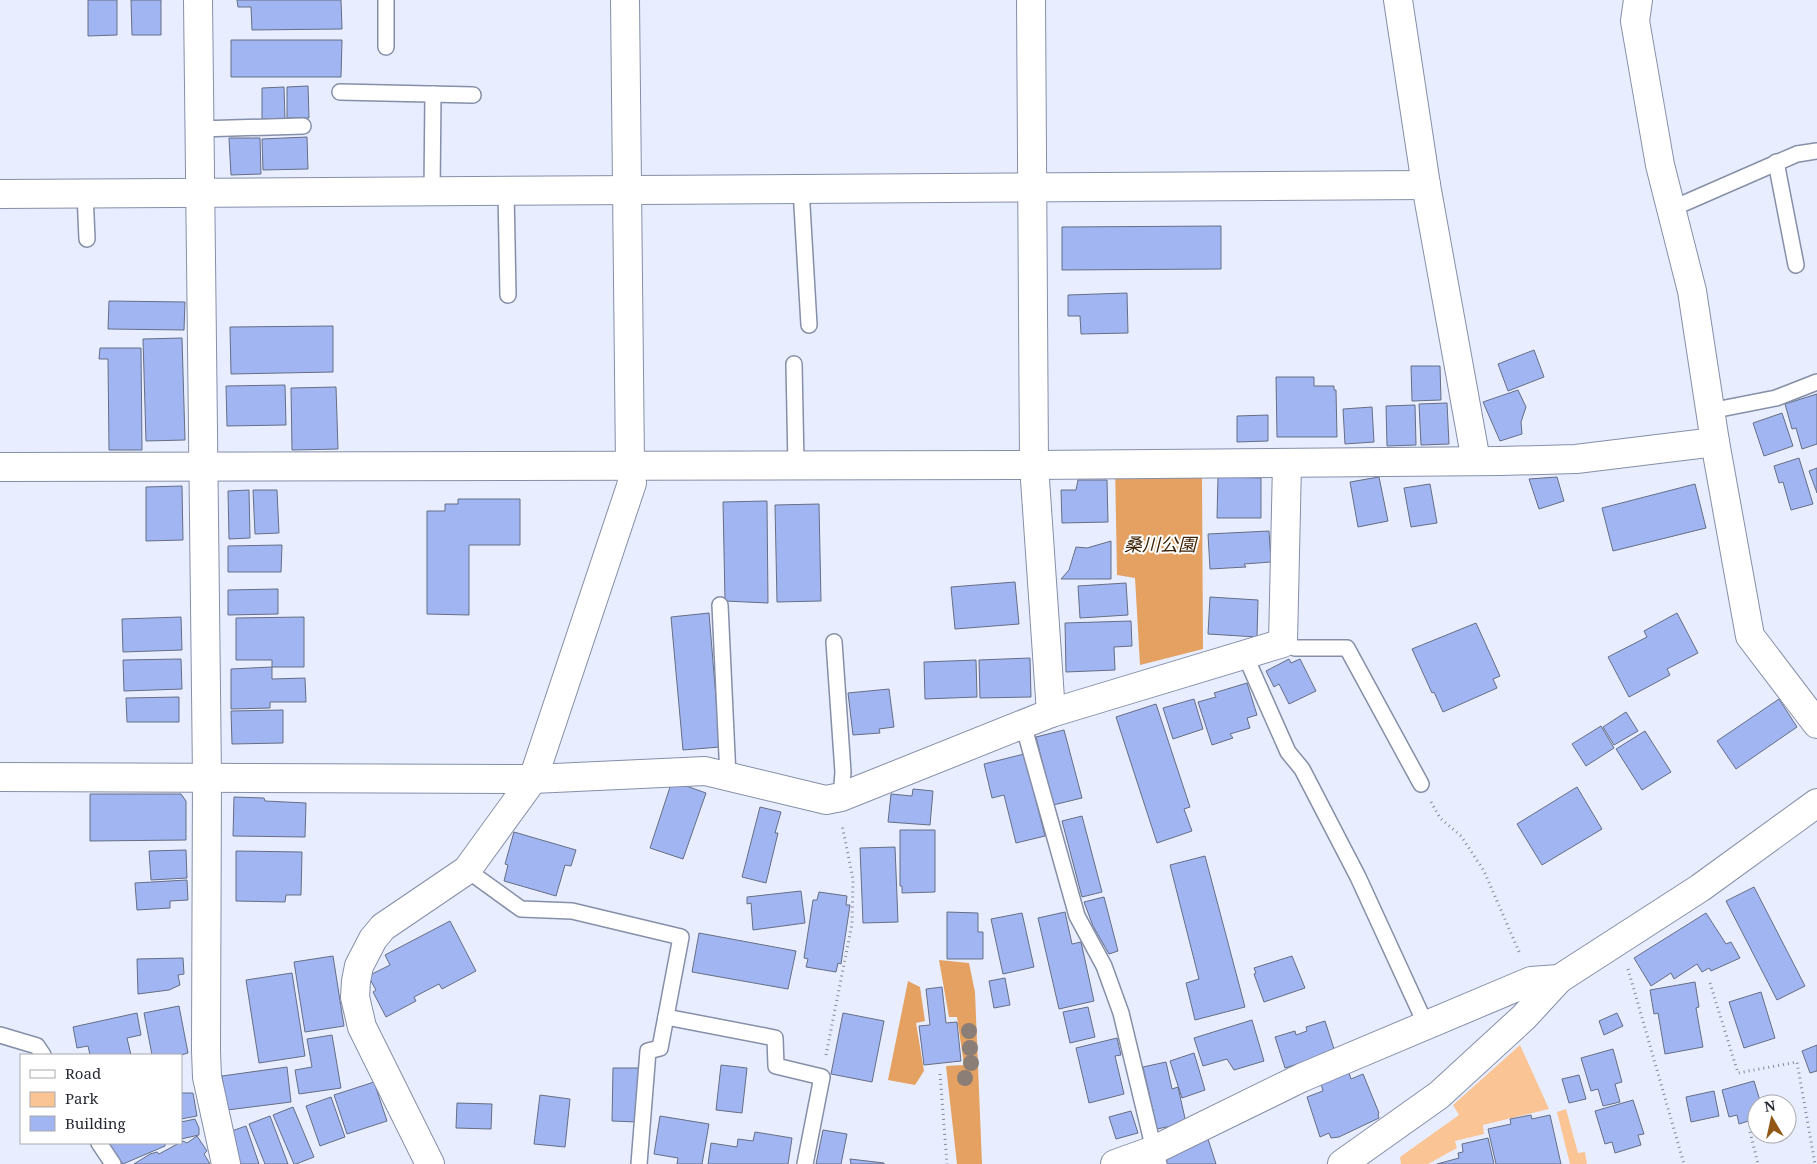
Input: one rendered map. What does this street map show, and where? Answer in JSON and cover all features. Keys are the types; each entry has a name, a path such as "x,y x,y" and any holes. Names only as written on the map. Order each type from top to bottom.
{"street":[{"path":"198,0 206,777 207,1077 226,1164"},
{"path":"430,1164 362,1027 355,997 356,981 365,952 383,927 467,870 533,780 632,483 630,465 626,190 625,0"},
{"path":"1031,0 1034,465 1051,713"},
{"path":"1398,0 1426,185 1476,461"},
{"path":"1638,0 1635,21 1660,165 1692,291 1715,442 1750,636 1817,724"},
{"path":"0,194 1426,185"},
{"path":"0,467 1288,464 1576,460 1715,442"},
{"path":"0,777 533,780 705,771 826,800 841,797 1051,713 1284,643 1288,464"},
{"path":"1342,1164 1438,1095 1524,1017 1560,979 1700,888 1817,803"},
{"path":"1115,1164 1157,1157 1301,1078 1531,981 1560,979"}],"lane":[{"path":"386,0 386,47"},
{"path":"340,92 473,95"},
{"path":"432,191 433,94"},
{"path":"199,129 304,126"},
{"path":"1671,209 1776,162 1797,154 1817,152"},
{"path":"1776,162 1796,265"},
{"path":"801,189 809,325"},
{"path":"506,191 508,295"},
{"path":"85,194 87,239"},
{"path":"794,364 796,465"},
{"path":"1710,411 1776,398 1817,382"},
{"path":"720,605 728,777"},
{"path":"834,642 843,772 841,797"},
{"path":"1284,643 1295,648 1347,648 1421,784"},
{"path":"1245,655 1288,752 1302,769 1358,877 1426,1025"},
{"path":"1023,724 1077,916 1104,966 1121,1014 1157,1157"},
{"path":"467,870 522,909 572,911 681,937 660,1048 648,1051 639,1164"},
{"path":"666,1016 775,1038 776,1066 822,1077 804,1164"},
{"path":"0,1035 37,1046 42,1054"},
{"path":"100,1144 113,1164"}],"path":[{"path":"1421,784 1440,818 1461,836 1484,871 1531,981"},
{"path":"822,1077 852,924 853,879 840,815 841,797"},
{"path":"1620,940 1684,1164"},
{"path":"1710,983 1738,1074 1797,1062 1814,1164"},
{"path":"940,1074 948,1164"},
{"path":"1753,1144 1757,1164"}],"green space":[{"name":"桑川公園","path":"1115,464 1202,476 1203,649 1140,665 1135,578 1117,575"},
{"path":"939,960 969,963 975,992 982,1164 957,1164 946,1066 964,1065 957,1017 949,1017"},
{"path":"908,981 920,987 925,1021 916,1023 924,1071 915,1085 888,1080"},
{"path":"1520,1045 1549,1109 1483,1125 1484,1134 1455,1141 1457,1148 1428,1164 1401,1164 1400,1157 1459,1115 1453,1105"},
{"path":"1566,1109 1578,1153 1585,1152 1587,1164 1570,1164 1557,1112"}],"building":[{"path":"88,0 117,0 117,35 88,36"},
{"path":"131,0 161,0 161,35 132,35"},
{"path":"237,0 341,0 342,29 252,30 251,7 238,7"},
{"path":"231,40 342,40 341,77 231,77"},
{"path":"308,86 309,118 287,118 287,87"},
{"path":"284,87 285,119 262,119 262,88"},
{"path":"307,137 308,169 263,170 262,139"},
{"path":"229,138 260,138 261,174 231,175"},
{"path":"1221,226 1221,269 1062,270 1062,227"},
{"path":"1127,293 1128,333 1081,334 1080,316 1068,316 1068,295"},
{"path":"109,301 185,302 184,330 108,329"},
{"path":"333,326 333,372 231,374 230,327"},
{"path":"182,338 185,440 146,441 143,339"},
{"path":"100,348 141,348 142,450 109,450 108,359 99,359"},
{"path":"1534,350 1544,377 1508,391 1498,364"},
{"path":"1411,366 1440,366 1441,400 1412,401"},
{"path":"1276,377 1314,377 1314,386 1334,386 1334,390 1336,390 1337,437 1277,437"},
{"path":"285,385 286,425 227,426 226,386"},
{"path":"336,387 338,449 292,450 291,388"},
{"path":"1518,390 1526,407 1521,422 1522,434 1500,441 1483,402"},
{"path":"1817,394 1817,444 1802,449 1796,428 1792,429 1785,404"},
{"path":"1447,403 1449,444 1421,445 1419,404"},
{"path":"1415,405 1416,445 1387,446 1386,406"},
{"path":"1372,407 1374,442 1345,444 1343,409"},
{"path":"1782,413 1793,446 1764,456 1753,423"},
{"path":"1268,415 1268,441 1237,442 1237,416"},
{"path":"1799,458 1813,504 1791,510 1783,482 1779,483 1774,466"},
{"path":"1817,468 1817,493 1809,471"},
{"path":"1218,477 1261,478 1261,518 1217,518"},
{"path":"1379,477 1388,521 1358,527 1350,482"},
{"path":"1557,477 1564,501 1539,509 1529,479"},
{"path":"1078,480 1107,480 1108,522 1062,523 1061,490 1076,490"},
{"path":"1430,484 1437,523 1411,527 1404,488"},
{"path":"1695,484 1706,528 1613,551 1602,508"},
{"path":"182,486 183,540 146,541 146,487"},
{"path":"249,490 250,538 229,539 228,491"},
{"path":"253,490 277,490 279,533 255,534"},
{"path":"458,499 520,499 520,545 469,545 469,615 427,614 427,511 445,511 445,504 458,504"},
{"path":"767,501 768,603 725,601 723,502"},
{"path":"819,504 821,601 777,602 775,505"},
{"path":"1269,531 1271,562 1244,564 1246,567 1210,569 1208,534"},
{"path":"1111,541 1111,579 1061,579 1069,570 1076,547 1087,548"},
{"path":"282,545 281,572 228,572 228,546"},
{"path":"1015,582 1019,624 955,629 951,587"},
{"path":"1126,583 1128,615 1080,618 1078,586"},
{"path":"278,589 278,614 228,615 228,590"},
{"path":"1210,597 1258,600 1257,637 1208,634"},
{"path":"709,613 720,747 683,750 671,617"},
{"path":"1677,613 1698,653 1667,669 1670,675 1629,697 1608,657 1647,637 1644,631"},
{"path":"181,617 182,650 123,652 122,619"},
{"path":"304,617 304,667 272,667 272,660 236,660 236,618"},
{"path":"1131,621 1132,646 1114,647 1115,670 1066,672 1065,623"},
{"path":"1476,623 1500,676 1493,679 1497,688 1443,712 1412,649"},
{"path":"1030,658 1031,697 980,698 979,660"},
{"path":"181,659 182,689 124,691 123,660"},
{"path":"1289,659 1291,663 1300,659 1316,691 1289,704 1279,684 1274,687 1266,671"},
{"path":"976,660 977,697 925,699 924,662"},
{"path":"272,667 272,679 305,678 306,702 270,702 270,708 231,709 231,669"},
{"path":"1247,683 1257,715 1247,718 1250,728 1230,734 1233,738 1212,745 1198,702 1216,697 1214,693"},
{"path":"889,689 894,727 879,729 880,733 853,735 848,693"},
{"path":"179,697 179,722 127,722 126,698"},
{"path":"1194,699 1203,729 1173,739 1163,708"},
{"path":"1779,699 1797,727 1736,769 1717,741"},
{"path":"1156,704 1190,807 1184,809 1192,831 1157,843 1116,717"},
{"path":"283,710 283,743 232,744 231,711"},
{"path":"1626,712 1638,731 1614,745 1603,727"},
{"path":"1601,726 1614,748 1586,766 1572,744"},
{"path":"1064,730 1082,798 1053,805 1036,737"},
{"path":"1645,731 1671,772 1642,790 1616,749"},
{"path":"1024,754 1045,836 1016,843 1004,795 992,798 984,764"},
{"path":"672,781 706,793 683,859 650,848"},
{"path":"1577,787 1602,829 1542,865 1517,824"},
{"path":"913,789 933,791 930,825 888,822 891,794 912,796"},
{"path":"90,794 181,794 186,801 186,840 90,841"},
{"path":"234,797 306,803 305,837 233,836"},
{"path":"760,807 781,812 775,833 778,833 766,883 742,877"},
{"path":"1082,816 1102,892 1082,897 1062,821"},
{"path":"900,830 935,830 935,892 902,893 902,886 900,886"},
{"path":"514,832 576,850 571,866 565,865 556,896 504,881 508,865 505,864"},
{"path":"895,847 898,922 863,923 860,848"},
{"path":"186,850 187,878 151,880 149,851"},
{"path":"236,851 302,852 301,895 286,895 285,902 236,901"},
{"path":"1205,856 1245,1007 1195,1020 1186,983 1199,979 1170,865"},
{"path":"187,880 188,900 170,901 170,908 137,910 135,883"},
{"path":"1754,887 1805,986 1777,1000 1726,901"},
{"path":"801,891 805,923 753,930 751,903 747,904 747,897"},
{"path":"819,892 847,896 846,905 850,905 841,964 838,963 836,972 806,967 808,959 804,958 813,900 817,900"},
{"path":"1104,897 1118,951 1109,954 1093,926 1084,902"},
{"path":"947,912 978,913 978,932 983,932 983,959 947,959"},
{"path":"1065,912 1072,944 1081,942 1094,1001 1059,1009 1038,918"},
{"path":"1022,913 1034,967 1003,974 991,919"},
{"path":"1706,913 1726,944 1731,942 1740,958 1711,971 1709,968 1702,972 1697,964 1674,979 1671,973 1651,986 1634,958"},
{"path":"450,921 476,971 442,989 439,984 414,997 416,1001 386,1017 373,992 376,990 368,976 390,965 385,955"},
{"path":"699,933 796,951 788,989 692,972"},
{"path":"333,956 344,1026 305,1032 294,962"},
{"path":"1292,956 1305,988 1264,1002 1254,974 1256,973 1254,968"},
{"path":"183,958 184,974 178,975 180,985 169,990 138,994 137,959"},
{"path":"292,973 305,1056 259,1063 246,980"},
{"path":"1005,978 1010,1005 994,1008 989,981"},
{"path":"1695,982 1699,1007 1696,1008 1703,1047 1665,1054 1658,1013 1654,1014 1650,990"},
{"path":"942,987 946,1023 957,1022 961,1061 924,1065 919,1026 930,1025 926,989"},
{"path":"1761,992 1775,1038 1744,1048 1729,1002"},
{"path":"179,1006 188,1053 182,1055 152,1054 144,1013"},
{"path":"1088,1007 1095,1037 1070,1043 1063,1012"},
{"path":"137,1013 141,1035 127,1038 131,1054 90,1054 88,1046 77,1048 73,1027"},
{"path":"843,1013 884,1021 872,1082 831,1074"},
{"path":"1617,1013 1623,1026 1604,1035 1599,1021"},
{"path":"1252,1020 1264,1061 1234,1070 1227,1059 1203,1066 1194,1038"},
{"path":"1325,1021 1335,1052 1285,1068 1275,1037 1295,1031 1296,1035 1307,1031 1306,1027"},
{"path":"332,1035 341,1088 299,1094 295,1070 312,1067 307,1039"},
{"path":"1117,1038 1121,1055 1115,1056 1124,1094 1089,1103 1076,1048"},
{"path":"1817,1045 1817,1071 1810,1073 1802,1051"},
{"path":"1613,1049 1622,1082 1615,1084 1620,1102 1603,1106 1598,1089 1591,1091 1581,1058"},
{"path":"1194,1053 1205,1090 1182,1098 1170,1061"},
{"path":"1166,1062 1172,1089 1178,1087 1186,1123 1157,1129 1143,1067"},
{"path":"721,1065 747,1068 742,1113 716,1110"},
{"path":"287,1067 291,1102 227,1110 222,1076"},
{"path":"613,1068 639,1068 637,1122 612,1121"},
{"path":"1349,1073 1351,1079 1363,1074 1379,1113 1379,1118 1339,1137 1331,1138 1329,1133 1320,1137 1307,1097 1323,1091 1321,1084"},
{"path":"1579,1075 1586,1099 1569,1103 1562,1079"},
{"path":"1754,1081 1758,1094 1747,1094 1747,1122 1739,1124 1737,1115 1729,1117 1722,1090"},
{"path":"374,1082 387,1121 347,1134 334,1095"},
{"path":"1714,1091 1719,1116 1691,1122 1686,1097"},
{"path":"182,1093 193,1093 197,1116 182,1119"},
{"path":"540,1095 570,1099 565,1147 534,1144"},
{"path":"331,1097 345,1137 320,1146 306,1106"},
{"path":"1633,1100 1644,1134 1638,1135 1641,1145 1615,1153 1612,1142 1605,1144 1595,1111"},
{"path":"457,1103 492,1104 491,1129 456,1128"},
{"path":"293,1107 314,1157 296,1164 294,1164 273,1115"},
{"path":"1131,1111 1138,1133 1116,1139 1109,1117"},
{"path":"1531,1115 1532,1119 1550,1115 1561,1164 1496,1164 1488,1129 1511,1124 1510,1119"},
{"path":"270,1116 288,1164 265,1164 249,1124"},
{"path":"660,1116 709,1124 702,1164 677,1164 678,1158 654,1154"},
{"path":"195,1119 199,1128 199,1135 182,1139 182,1122"},
{"path":"246,1126 259,1164 237,1164 226,1133"},
{"path":"823,1130 847,1134 841,1164 816,1164"},
{"path":"755,1132 792,1138 788,1164 708,1164 711,1143 737,1147 738,1139 753,1141"},
{"path":"197,1136 207,1151 204,1154 210,1164 134,1164 150,1154 157,1152 159,1154 177,1144 182,1144 183,1141 187,1143"},
{"path":"1488,1138 1494,1164 1437,1164 1459,1158 1458,1153 1463,1152 1462,1144"},
{"path":"1208,1139 1216,1164 1167,1164 1164,1153"},
{"path":"109,1144 165,1144 165,1146 123,1164"},
{"path":"850,1159 884,1163 884,1164 851,1164"}]}
